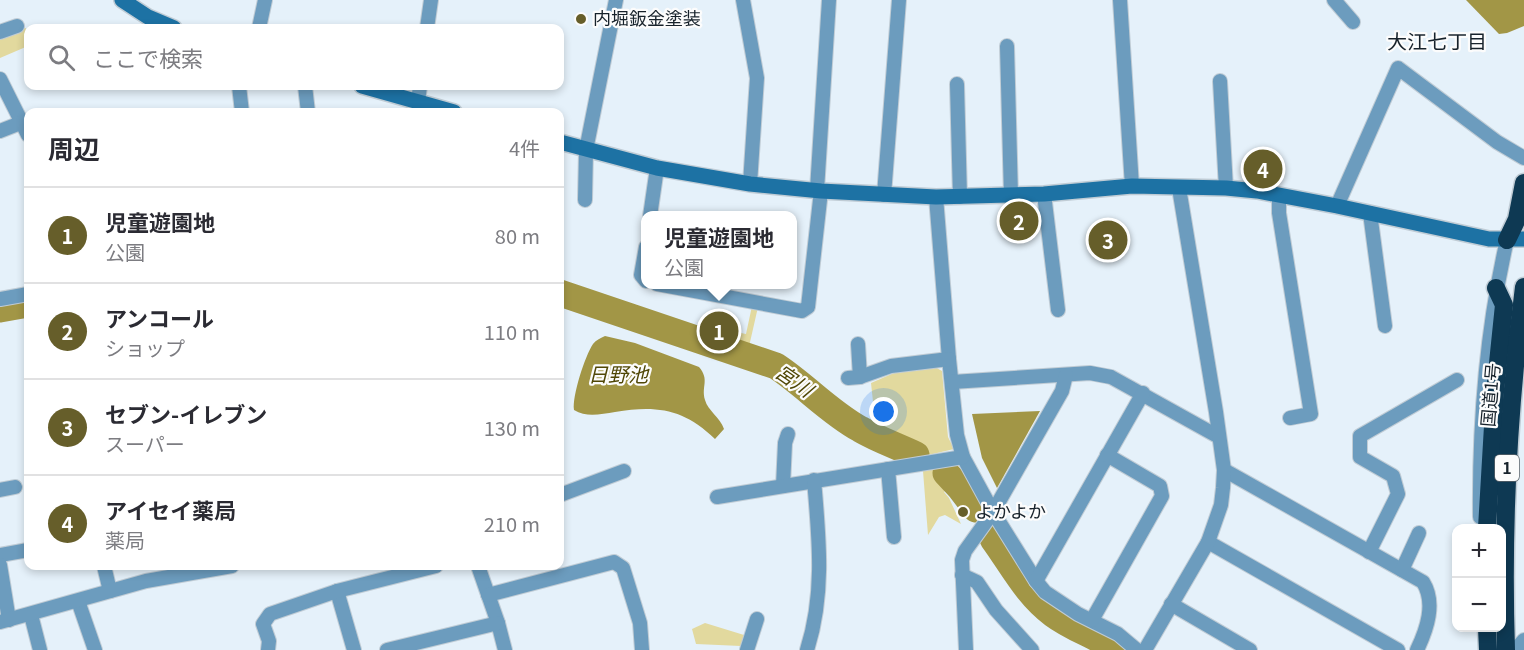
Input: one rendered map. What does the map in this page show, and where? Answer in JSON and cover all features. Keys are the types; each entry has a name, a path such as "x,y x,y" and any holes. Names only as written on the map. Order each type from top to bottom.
{"highway":[{"path":"1515,239 1524,183"},
{"path":"1485,524 1504,305 1496,288"},
{"name":"国道1号","path":"1506,650 1504,521 1509,426 1524,288"},
{"path":"1487,632 1488,650"}],"street":[{"path":"122,0 146,23"},
{"path":"260,24 265,0"},
{"path":"427,24 430,0"},
{"path":"585,200 586,150 616,0"},
{"path":"743,0 757,78 750,184"},
{"path":"679,289 802,311 808,307 819,191 829,0"},
{"path":"885,195 899,0"},
{"path":"1120,0 1132,186"},
{"path":"1334,0 1353,22"},
{"path":"0,32 17,26"},
{"path":"1006,46 1011,196"},
{"path":"1337,206 1398,68 1497,142 1524,158"},
{"path":"0,79 24,125"},
{"path":"1220,81 1226,188"},
{"path":"957,84 960,197"},
{"path":"239,90 242,108"},
{"path":"305,90 308,108"},
{"path":"376,90 440,108"},
{"path":"418,102 420,90"},
{"path":"0,131 24,129"},
{"path":"564,143 657,168 750,184 819,191 960,197 1044,194 1132,186 1226,188 1279,195 1490,239 1515,239 1496,288"},
{"path":"651,211 657,168"},
{"path":"1145,650 1208,542 1221,505 1224,470 1179,188"},
{"path":"1044,194 1058,310"},
{"path":"1279,195 1279,213 1311,414 1290,418"},
{"path":"936,197 949,359 957,435 963,457 993,512 1036,581 1046,592 1078,614 1118,634 1137,650"},
{"path":"1370,213 1385,326"},
{"path":"0,299 24,295"},
{"path":"858,344 854,378 891,366 949,359"},
{"path":"952,382 1090,373 1112,376 1219,437"},
{"path":"966,650 962,575 962,560 965,551 993,512 1062,391 1066,375"},
{"path":"1369,552 1398,494 1393,476 1360,457 1360,436 1426,391 1457,380"},
{"path":"1036,581 1143,393"},
{"path":"783,486 785,443 788,434"},
{"path":"1092,621 1162,495 1160,486 1107,455"},
{"path":"717,497 963,457"},
{"path":"888,469 894,537"},
{"path":"1224,470 1423,582 1430,594 1424,635 1417,650"},
{"path":"564,494 624,471"},
{"path":"807,650 814,628 818,599 820,555 814,480"},
{"path":"0,490 15,487"},
{"path":"1402,570 1419,533"},
{"path":"1208,542 1398,650"},
{"path":"0,555 24,551"},
{"path":"488,595 614,562 623,568 640,623 642,650"},
{"path":"0,565 5,621 146,581 209,570"},
{"path":"105,570 110,591"},
{"path":"268,650 269,641 263,624 270,614 337,591 420,570"},
{"path":"479,570 498,623 505,650"},
{"path":"962,575 977,582 996,610 1032,650"},
{"path":"337,591 354,650"},
{"path":"78,601 95,650"},
{"path":"1171,604 1250,650"},
{"path":"31,615 40,650"},
{"path":"747,650 756,619"},
{"path":"387,650 498,623"},
{"path":"1480,632 1480,650"},
{"path":"1515,650 1524,640"}],"shaded area":[{"path":"24,29 24,48 0,58 0,37"},
{"path":"752,306 758,307 748,351 708,341 711,327 746,334"},
{"path":"935,367 942,371 948,437 954,449 924,456 876,430 871,383 894,373"},
{"path":"933,469 951,484 944,492 961,524 945,515 939,517 928,535 923,471"},
{"path":"705,623 744,635 741,646 696,644 692,629"}],"water":[{"path":"1466,0 1524,0 1524,26 1499,34"},
{"name":"日野池","path":"605,336 635,343 699,367 705,379 704,395 707,404 724,429 715,439 692,421 669,412 644,409 589,415 574,410 577,386 586,357 594,343"},
{"path":"1040,411 997,488 982,458 972,414"}],"waterway":[{"name":"宮川","path":"564,294 776,366 849,422 873,436 916,455"},
{"name":"宮川","path":"0,309 24,305"},
{"name":"宮川","path":"946,473 976,509"},
{"name":"宮川","path":"993,539 1035,598 1061,619 1117,650"}],"place":[{"name":"内堀鈑金塗装","path":"581,19"},
{"name":"アイセイ薬局","path":"1263,169"},
{"name":"アンコール","path":"1019,221"},
{"name":"セブン-イレブン","path":"1108,240"},
{"name":"児童遊園地","path":"719,331"},
{"name":"よかよか","path":"963,512"}],"district":[{"name":"大江七丁目","path":"1437,42"}]}
